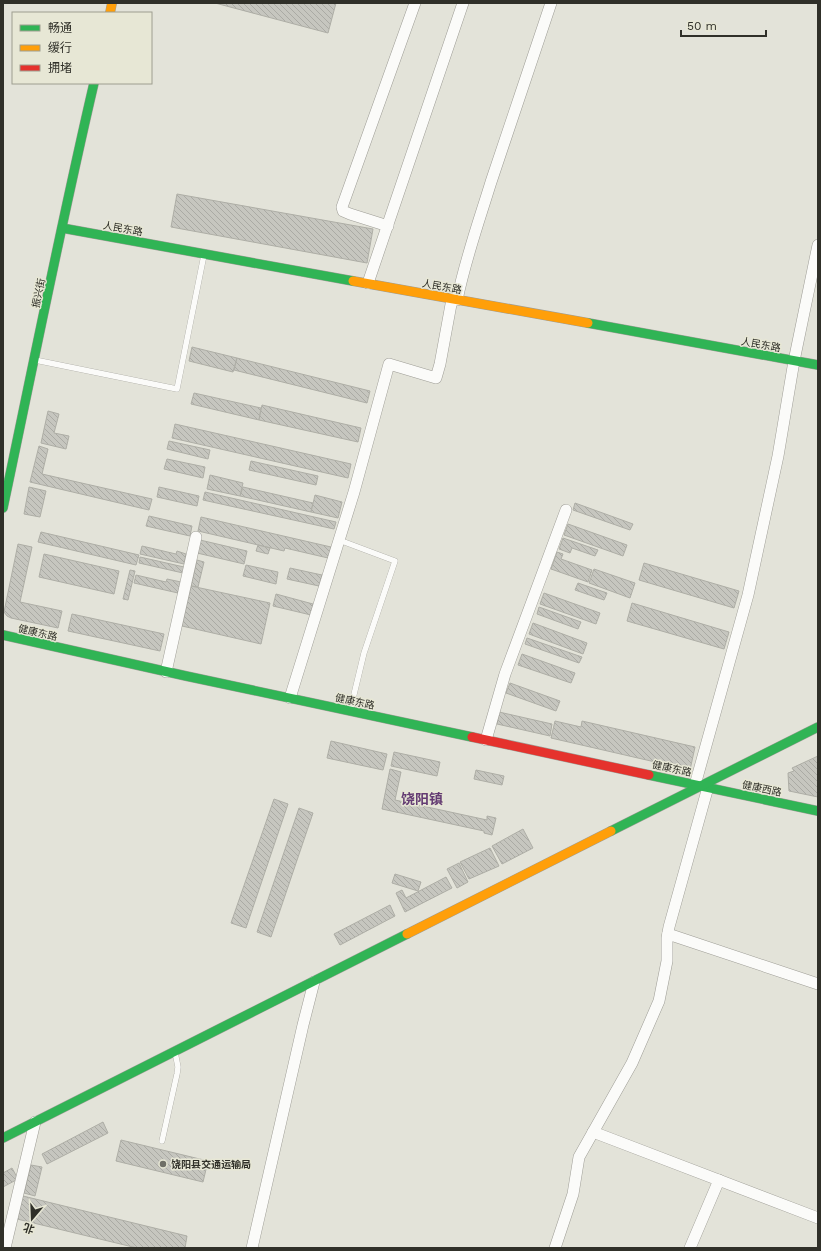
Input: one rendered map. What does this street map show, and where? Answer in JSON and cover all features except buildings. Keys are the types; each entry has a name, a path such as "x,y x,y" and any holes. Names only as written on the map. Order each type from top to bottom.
{"street":[{"path":"388,226 350,214 343,211 342,207 415,3"},
{"path":"368,283 463,3"},
{"path":"290,698 354,492 389,364 436,378 455,299 474,236 551,3"},
{"name":"振兴街","path":"3,508 74,168 94,84"},
{"name":"人民东路","path":"62,228 818,365"},
{"path":"555,1248 573,1194 579,1157 632,1063 659,1001 667,961 668,934 748,595 778,456 794,361 818,245"},
{"path":"486,740 505,674 566,510"},
{"path":"166,672 196,537"},
{"name":"健康东路","path":"3,635 166,672 702,786"},
{"path":"3,1138 818,727"},
{"name":"健康西路","path":"702,786 818,811"},
{"path":"668,934 818,984"},
{"path":"252,1248 314,982"},
{"path":"5,1248 35,1122"},
{"path":"594,1132 818,1218"},
{"path":"690,1248 719,1180"}],"lane":[{"path":"35,360 177,389 204,253"},
{"path":"339,540 396,561 364,653 350,711"},
{"path":"162,1142 177,1074 178,1067 175,1052"}],"traffic: fast":[{"path":"3,508 94,84"},
{"path":"62,228 353,281"},
{"path":"588,323 818,365"},
{"path":"3,635 472,737"},
{"path":"611,831 818,727"},
{"path":"649,775 818,811"},
{"path":"3,1138 407,934"}],"traffic: slow":[{"path":"110,12 112,3"},
{"path":"353,281 588,323"},
{"path":"407,934 611,831"}],"traffic: jam":[{"path":"472,737 649,775"}],"place":[{"name":"饶阳县交通运输局","path":"163,1164"}],"district":[{"name":"饶阳镇","path":"422,799"}]}
